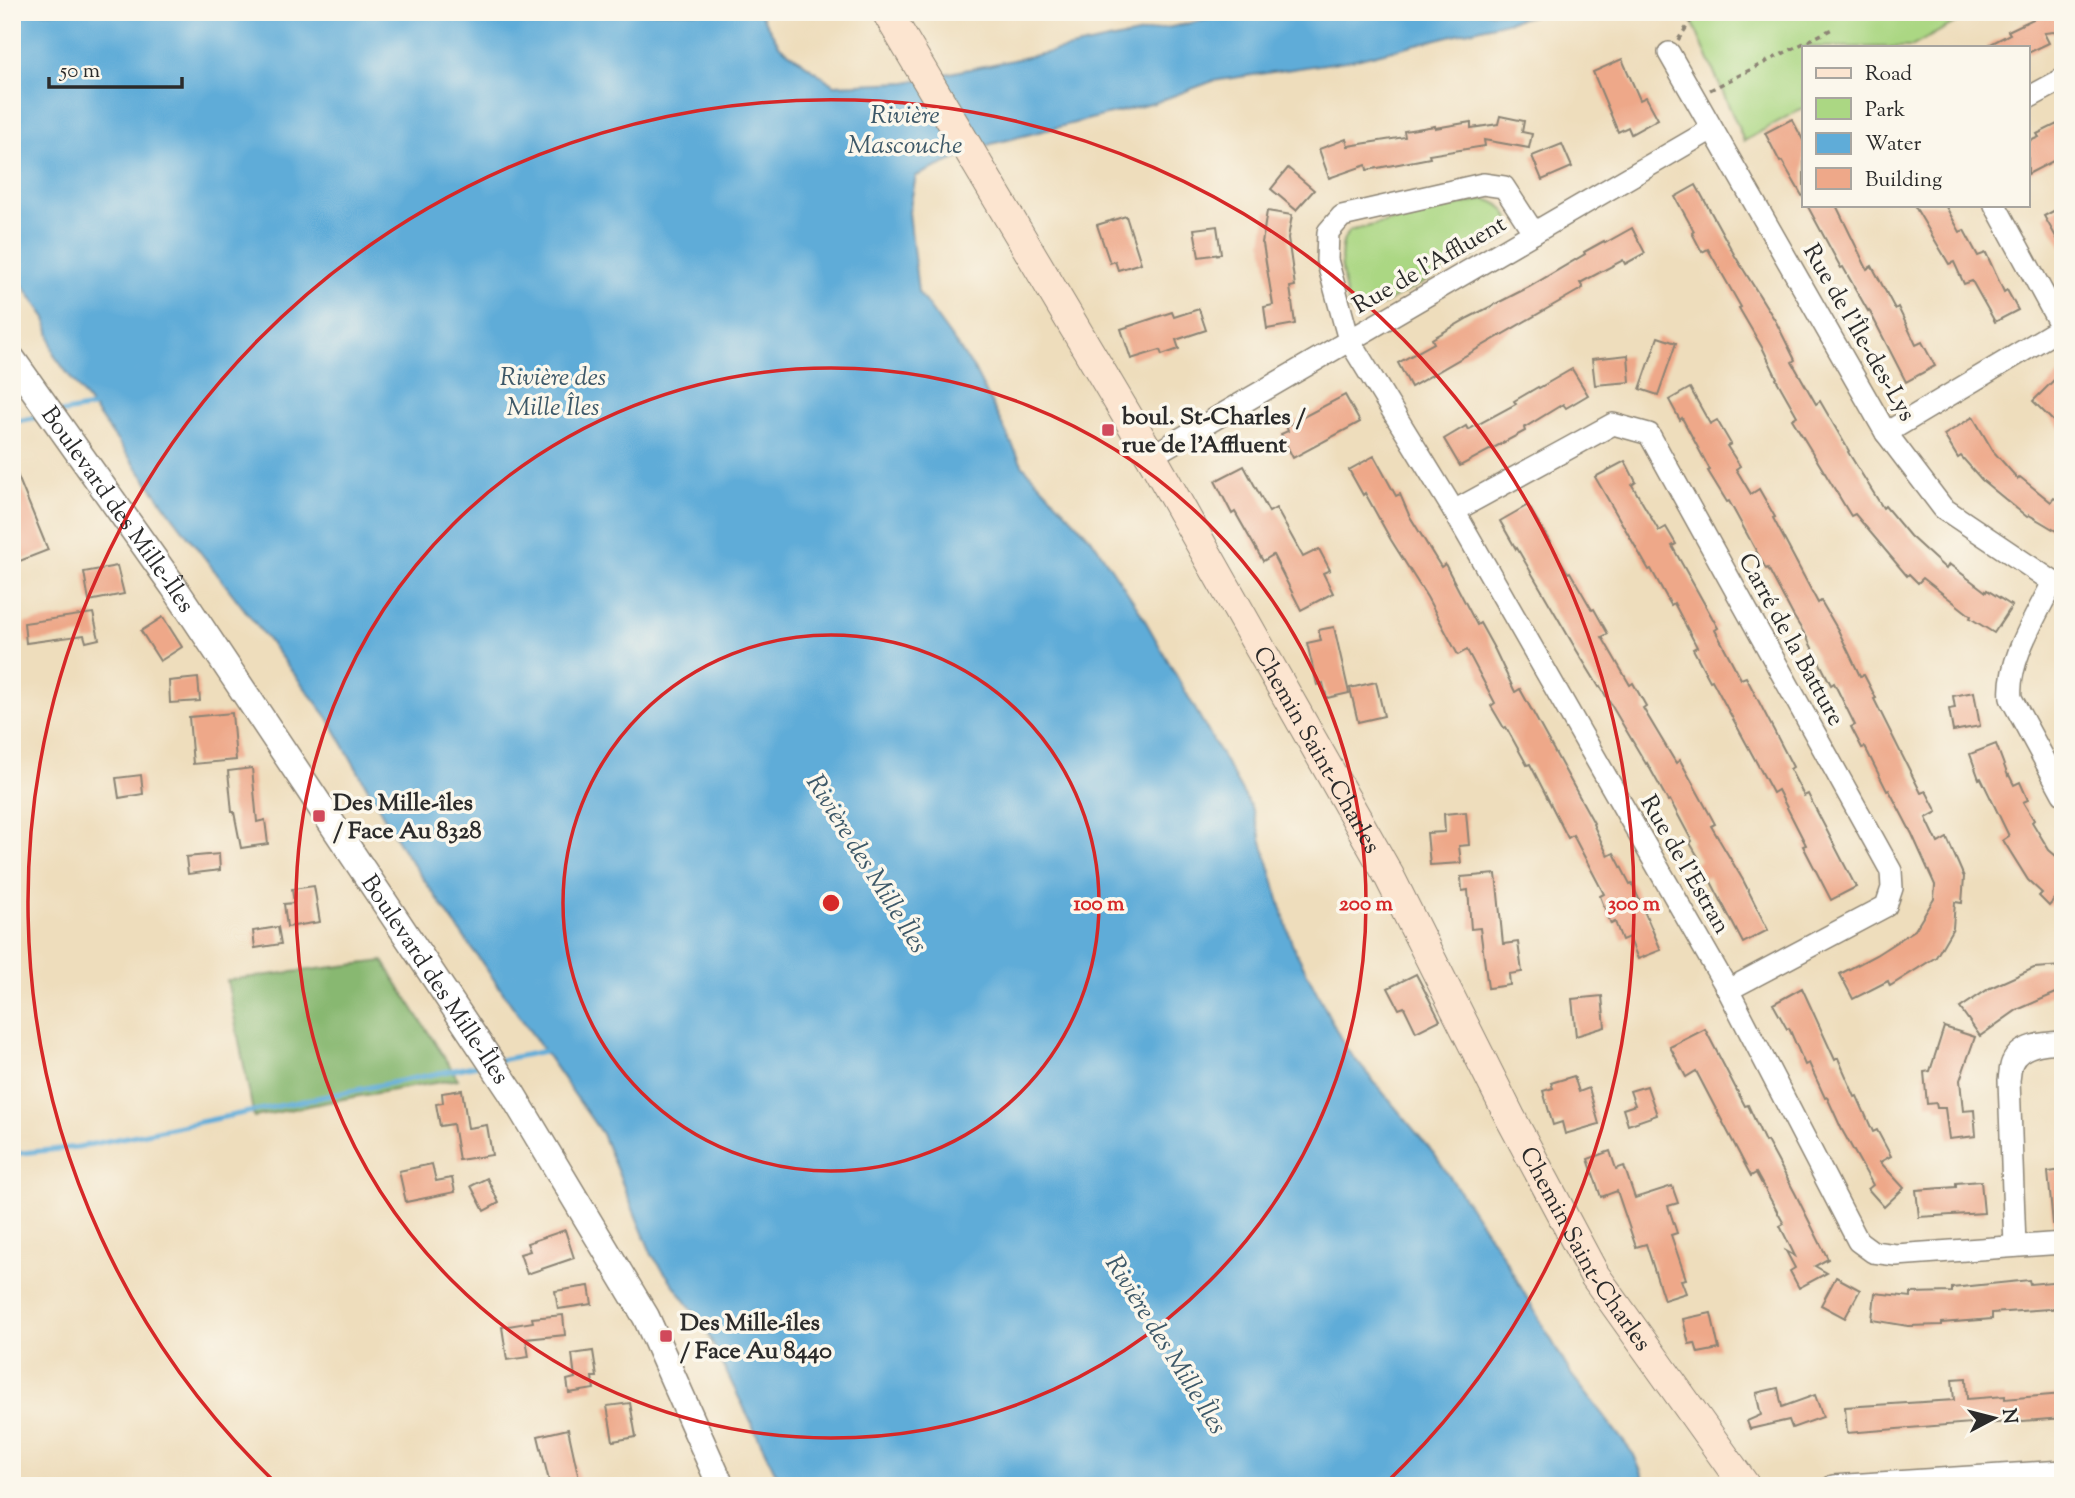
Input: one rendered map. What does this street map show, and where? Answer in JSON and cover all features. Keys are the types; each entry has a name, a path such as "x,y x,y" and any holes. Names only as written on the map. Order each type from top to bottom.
{"main road":[{"name":"Chemin Saint-Charles","path":"887,12 1151,456 1389,876 1510,1117 1594,1276 1745,1486"}],"street":[{"name":"Rue de l'Île-des-Lys","path":"1669,53 1886,433 1943,508 2058,584"},
{"path":"2030,97 2063,79"},
{"name":"Rue de l'Affluent","path":"1151,456 1712,129"},
{"name":"Rue de l'Affluent","path":"1349,340 1327,260 1328,232 1342,216 1483,184 1504,187 1534,233"},
{"path":"1886,433 2062,329 1995,206"},
{"name":"Rue de l'Estran","path":"1349,340 1454,511 1727,990 1858,1241 1873,1252 1896,1255 2063,1243"},
{"name":"Boulevard des Mille-Îles","path":"12,359 174,587 511,1093 646,1317 722,1486"},
{"name":"Carré de la Batture","path":"1454,511 1613,424 1649,434 1891,872 1892,888 1886,906 1727,990"},
{"path":"2058,584 2021,649 2009,683 2011,698 2063,794"},
{"path":"2015,1246 2009,1080 2012,1062 2026,1049 2040,1043 2063,1042"},
{"path":"1833,1486 2063,1471"}],"path":[{"path":"1690,12 1692,19"},
{"path":"1695,97 1832,29"}],"green space":[{"path":"1688,12 1974,12 1913,46 1802,46 1802,108 1744,141"},
{"path":"1485,199 1498,205 1506,213 1510,225 1507,238 1363,315 1349,310 1341,258 1344,239 1349,231"},
{"path":"383,961 458,1079 254,1117 227,980"}],"water":[{"name":"Rivière des Mille Îles","path":"12,12 759,12 780,46 834,85 907,82 1243,12 1547,12 1352,60 1213,81 1154,103 991,144 916,176 909,212 918,292 974,369 1023,466 1093,541 1138,608 1253,811 1292,944 1345,1047 1435,1155 1500,1251 1571,1374 1634,1455 1647,1486 782,1486 704,1326 652,1255 602,1134 401,847 328,718 177,522 54,355 46,318 12,270"}],"building":[{"path":"2048,12 2063,12 2063,31 2044,33 2049,43 2030,52 2030,46 1987,46 2010,34 2008,31"},
{"path":"1622,59 1640,100 1646,97 1658,119 1631,134 1628,127 1618,132 1593,72"},
{"path":"1500,116 1524,121 1522,132 1532,134 1529,148 1484,140 1485,146 1429,155 1430,158 1367,170 1366,165 1329,178 1319,149 1346,139 1348,146 1405,137 1404,131 1435,126 1471,122 1471,128 1498,124"},
{"path":"1792,119 1802,138 1802,196 1782,161 1780,162 1765,133"},
{"path":"2063,121 2063,156 2030,173 2030,141 2039,137 2037,134"},
{"path":"1562,144 1572,167 1542,180 1532,156"},
{"path":"1288,168 1314,190 1296,210 1271,189"},
{"path":"1696,185 1735,256 1776,322 1795,360 1792,362 1816,404 1820,401 1883,508 1885,506 1910,536 1946,569 1949,564 1986,592 1987,590 2012,606 1994,633 1970,618 1971,616 1923,578 1918,583 1909,574 1907,576 1855,514 1851,516 1792,419 1797,416 1739,308 1741,307 1708,249 1702,252 1675,197"},
{"path":"1808,206 1836,206 1867,269 1872,266 1895,309 1898,307 1916,345 1922,342 1935,366 1906,382 1869,310 1843,267 1841,268"},
{"path":"1915,206 1946,206 1960,232 1964,230 1978,256 1986,253 2004,292 2007,290 2018,310 1995,322 1972,281 1964,284 1954,262 1949,264"},
{"path":"2063,206 2063,249 2044,216"},
{"path":"1267,211 1292,215 1288,238 1295,286 1290,287 1295,324 1267,329 1264,307 1273,305 1262,243"},
{"path":"1126,216 1141,263 1118,270 1115,261 1110,263 1097,225"},
{"path":"1217,226 1221,254 1199,257 1194,229"},
{"path":"1632,228 1645,253 1625,264 1623,260 1580,283 1583,288 1411,387 1398,363 1434,343 1432,339 1468,318 1529,287 1585,254 1584,252"},
{"path":"1199,309 1206,330 1176,340 1179,349 1162,355 1160,350 1131,359 1121,329 1172,312 1174,317"},
{"path":"1658,337 1676,343 1658,395 1640,389"},
{"path":"1628,355 1630,382 1595,385 1592,359"},
{"path":"1572,369 1588,395 1566,408 1563,404 1524,428 1525,431 1460,466 1444,439 1466,426 1468,430 1516,404 1514,401"},
{"path":"2063,371 2063,431 2033,401"},
{"path":"1690,388 1710,424 1717,420 1731,444 1727,446 1740,466 1736,469 1751,494 1759,489 1818,603 1821,601 1838,630 1860,676 1864,675 1921,793 1926,791 1937,812 1926,818 1938,843 1947,838 1964,877 1962,903 1955,902 1953,928 1936,957 1890,986 1888,981 1853,999 1840,974 1915,930 1934,899 1935,885 1889,790 1887,791 1865,747 1862,748 1851,727 1855,725 1834,683 1831,685 1768,568 1766,569 1729,501 1727,502 1708,471 1710,470 1682,418 1680,420 1669,400"},
{"path":"1345,395 1360,422 1293,458 1281,434 1288,431 1286,426"},
{"path":"1973,417 1993,451 2018,479 2020,477 2051,502 2054,498 2063,504 2063,535 2029,515 2027,517 1982,480 1961,456 1958,458 1944,435"},
{"path":"1374,456 1396,496 1400,494 1409,515 1441,567 1445,564 1477,625 1480,623 1495,650 1515,692 1520,689 1594,823 1608,856 1614,853 1630,884 1632,883 1661,950 1638,959 1629,937 1622,940 1615,922 1611,924 1600,896 1604,894 1573,835 1568,838 1530,764 1527,765 1491,706 1495,703 1467,650 1458,655 1427,597 1349,470"},
{"path":"1625,461 1636,482 1632,485 1659,531 1666,527 1676,544 1672,546 1718,628 1715,630 1741,679 1746,677 1793,767 1790,769 1804,796 1808,794 1856,887 1831,900 1778,790 1773,793 1693,649 1697,647 1674,603 1671,605 1651,569 1649,570 1595,477"},
{"path":"12,462 48,550 12,564"},
{"path":"1244,466 1269,512 1276,508 1303,557 1319,549 1330,570 1323,573 1333,593 1301,610 1273,555 1263,561 1235,512 1232,514 1215,481"},
{"path":"1528,505 1568,573 1570,572 1592,610 1594,609 1608,634 1602,637 1630,685 1633,683 1646,706 1643,708 1676,763 1680,760 1715,824 1711,826 1743,880 1768,930 1743,943 1708,876 1705,878 1696,863 1700,860 1670,800 1668,801 1500,521"},
{"path":"117,566 124,594 89,601 84,572"},
{"path":"93,613 99,639 86,642 84,635 26,643 24,623"},
{"path":"163,617 182,647 160,661 141,631"},
{"path":"1334,627 1349,693 1327,698 1323,683 1317,685 1307,643 1321,640 1318,630"},
{"path":"198,678 200,701 170,703 169,681"},
{"path":"1376,682 1384,716 1358,722 1350,688"},
{"path":"1974,692 1980,726 1953,731 1949,709 1955,708 1953,696"},
{"path":"232,713 236,760 193,764 189,717"},
{"path":"1996,744 2008,776 2014,785 2020,782 2028,800 2023,802 2034,820 2032,822 2049,850 2063,862 2063,890 2049,906 2039,896 2042,893 2028,880 2003,840 2009,836 1981,778 1979,779 1970,754"},
{"path":"252,768 257,822 265,820 268,844 241,848 232,812 228,771"},
{"path":"141,775 143,794 119,798 116,778"},
{"path":"1466,812 1469,845 1459,846 1461,863 1430,865 1427,833 1445,832 1444,814"},
{"path":"219,854 220,870 188,874 186,857"},
{"path":"1496,874 1503,944 1518,942 1522,972 1509,974 1510,985 1488,988 1480,928 1471,929 1468,890 1462,891 1461,877"},
{"path":"314,886 320,922 287,927 284,904 294,903 292,889"},
{"path":"278,927 281,944 255,948 253,931"},
{"path":"2063,966 2063,990 2017,1010 1980,1036 1960,1008 1990,988 2034,968"},
{"path":"1416,974 1440,1020 1416,1032 1404,1007 1399,1009 1388,988"},
{"path":"1802,988 1835,1060 1838,1058 1873,1132 1877,1130 1891,1156 1880,1162 1904,1188 1884,1207 1868,1189 1873,1185 1809,1063 1805,1065 1789,1028 1787,1029 1773,1004"},
{"path":"1602,996 1605,1027 1576,1036 1572,999"},
{"path":"1944,1027 1975,1037 1960,1080 1963,1111 1974,1110 1976,1136 1949,1139 1945,1108 1937,1108 1936,1103 1927,1104 1924,1072 1930,1071"},
{"path":"1705,1029 1828,1259 1815,1266 1827,1273 1799,1288 1790,1271 1795,1268 1786,1251 1795,1256 1780,1226 1784,1224 1756,1173 1751,1176 1696,1071 1686,1077 1670,1047"},
{"path":"1574,1076 1579,1092 1589,1088 1599,1124 1565,1134 1562,1122 1553,1125 1543,1091 1553,1088 1551,1083"},
{"path":"1647,1086 1657,1115 1628,1125 1623,1109 1635,1105 1630,1091"},
{"path":"462,1090 468,1128 487,1125 492,1155 459,1160 453,1124 440,1126 436,1104 443,1103 442,1093"},
{"path":"1610,1151 1616,1169 1624,1166 1635,1198 1672,1186 1678,1203 1668,1206 1677,1233 1671,1235 1686,1279 1681,1280 1686,1293 1664,1300 1646,1244 1636,1247 1617,1191 1601,1197 1588,1159"},
{"path":"432,1164 436,1181 452,1178 455,1192 406,1202 399,1171"},
{"path":"2063,1170 2063,1223 2053,1224 2048,1172"},
{"path":"487,1178 499,1203 484,1211 471,1186"},
{"path":"1981,1181 1984,1213 1919,1217 1916,1190 1956,1187 1956,1183"},
{"path":"565,1230 574,1258 527,1274 520,1254 530,1251 527,1243"},
{"path":"1836,1277 1860,1290 1845,1318 1821,1305"},
{"path":"2029,1280 2030,1284 2063,1281 2063,1308 1992,1313 1992,1319 1942,1325 1908,1326 1872,1320 1875,1293 1911,1297 1911,1293 1952,1292 1952,1288"},
{"path":"589,1286 592,1304 558,1309 555,1291"},
{"path":"1711,1313 1719,1349 1698,1353 1695,1343 1689,1344 1683,1319"},
{"path":"563,1315 565,1335 526,1339 529,1357 507,1360 502,1327 533,1322 532,1318"},
{"path":"593,1351 597,1377 592,1377 594,1389 569,1393 567,1380 575,1378 572,1354"},
{"path":"1966,1378 1967,1399 2063,1394 2063,1418 1847,1433 1845,1407 1954,1400 1952,1379"},
{"path":"1778,1388 1782,1407 1815,1395 1823,1417 1792,1428 1789,1420 1750,1429 1747,1421 1761,1415 1756,1393"},
{"path":"630,1403 636,1437 613,1441 607,1406"},
{"path":"568,1429 579,1479 550,1485 538,1436"}],"waterway":[{"path":"60,413 92,407"},
{"path":"12,422 44,416"},
{"path":"500,1060 545,1051"},
{"path":"12,1154 78,1147 483,1064"}],"place":[{"name":"boul. St-Charles / rue de l'Affluent","path":"1108,430"},
{"name":"Des Mille-îles / Face Au 8328","path":"319,816"},
{"name":"Des Mille-îles / Face Au 8440","path":"666,1336"}],"water label":[{"name":"Rivière Mascouche","path":"905,129"}]}
